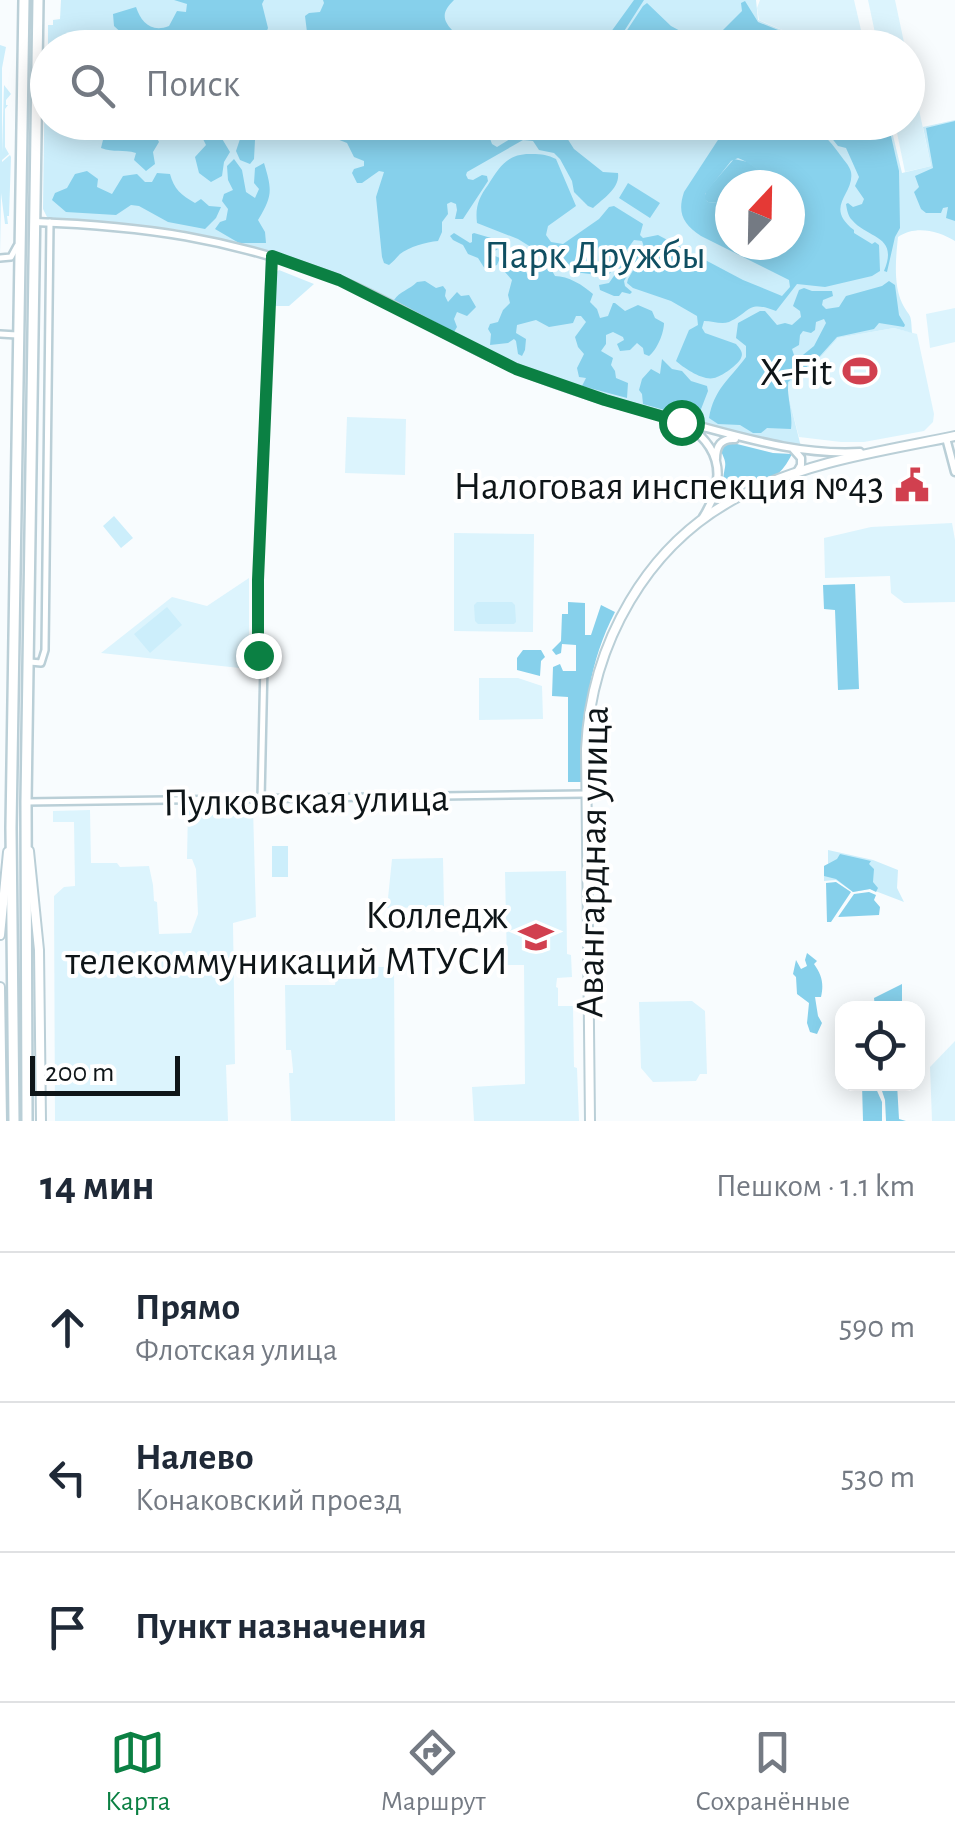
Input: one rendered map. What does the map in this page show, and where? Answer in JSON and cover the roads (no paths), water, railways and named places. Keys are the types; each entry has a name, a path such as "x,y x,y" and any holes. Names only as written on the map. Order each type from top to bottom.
{"main road":[{"path":"14,1121 11,828 24,0"},
{"path":"38,0 38,30"},
{"path":"26,1121 26,802 36,140"},
{"name":"Авангардная улица","path":"590,1121 586,750 589,710 598,671 624,610 652,568 702,518 741,495 871,451 950,437"},
{"path":"0,935 11,828"},
{"path":"26,828 39,950 41,1121"},
{"path":"0,987 2,1121"}],"street":[{"path":"35,222 165,231 223,242 339,280 516,369 583,393 792,449 826,453 871,451"},
{"path":"29,662 41,663 44,650 50,222"},
{"path":"0,258 13,255 21,234"},
{"path":"261,799 264,663 257,651 258,580 272,256"},
{"path":"0,334 20,335"},
{"path":"681,422 705,439 716,460"},
{"path":"950,437 955,472"},
{"path":"716,460 724,440 746,439"},
{"path":"792,449 800,454 802,462 795,474"},
{"name":"Авангардная улица","path":"702,518 715,496 716,460"},
{"path":"718,475 726,492 741,495"},
{"name":"Пулковская улица","path":"26,802 586,794"}],"place":[{"name":"X-Fit","path":"860,371"},
{"name":"Налоговая инспекция №43","path":"912,485"},
{"name":"Колледж телекоммуникаций МТУСИ","path":"536,937"}],"park label":[{"name":"Парк Дружбы","path":"595,254"}]}
